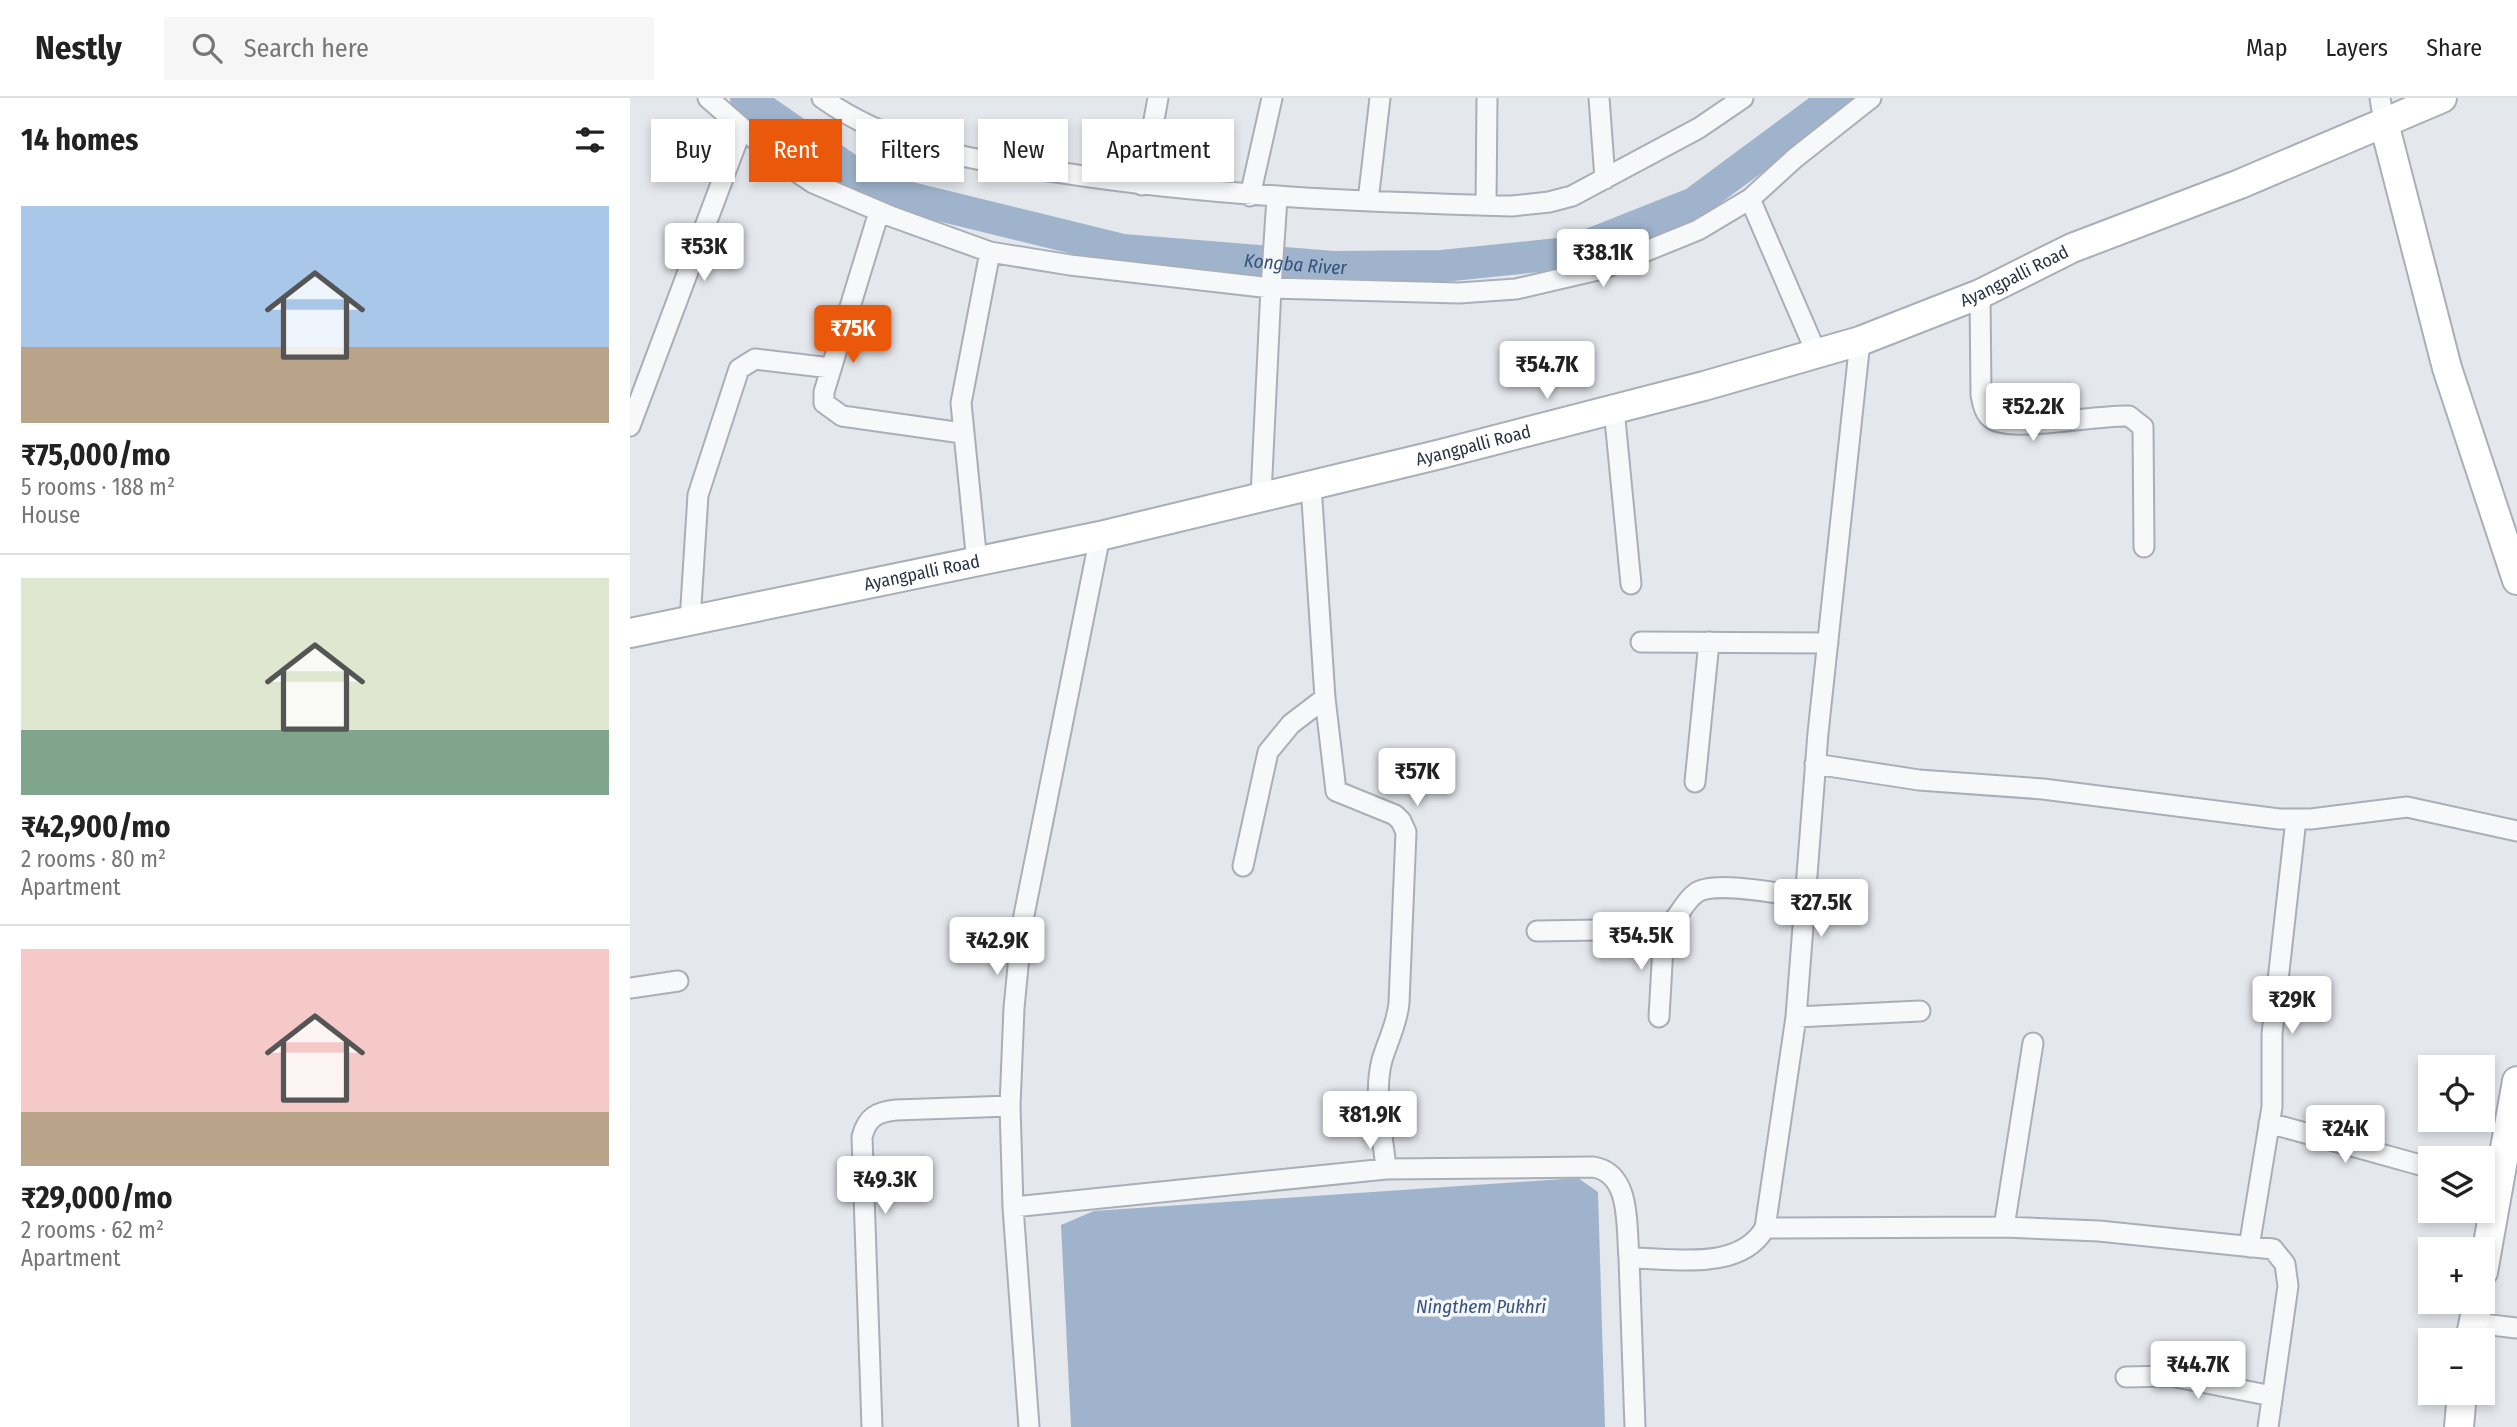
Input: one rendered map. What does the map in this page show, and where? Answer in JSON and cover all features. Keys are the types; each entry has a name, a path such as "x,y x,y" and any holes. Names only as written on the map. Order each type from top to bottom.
{"street":[{"path":"708,98 798,174 879,212 990,252 1070,265 1458,293 1516,289 1632,258 1698,230 1750,199 1795,158 1871,98"},
{"path":"822,98 860,121 925,149 984,161 1142,185 1250,196 1276,206 1368,201 1486,205 1549,202 1572,195 1605,179 1699,128 1744,98"},
{"path":"1142,185 1158,98"},
{"path":"1250,196 1272,98"},
{"path":"1368,201 1380,98"},
{"path":"1486,205 1487,98"},
{"path":"1599,98 1605,179"},
{"name":"Ayangpalli Road","path":"630,633 1100,536 1614,409 1860,341 1980,294 2073,248 2240,184 2382,111 2442,98"},
{"path":"2382,111 2447,368 2517,580"},
{"path":"630,426 742,128"},
{"path":"1750,199 1816,352"},
{"path":"1261,495 1276,206"},
{"path":"879,212 831,368 824,403 834,413 962,433"},
{"path":"977,563 961,403 990,252"},
{"path":"1980,294 1981,395 1984,409 1990,418 2012,425 2129,416 2143,427 2144,547"},
{"path":"1629,1258 1726,1257 1757,1241 1765,1228 1796,1017 1815,764 1860,341"},
{"path":"690,621 698,495 739,369 755,359 831,368"},
{"path":"1614,409 1631,584"},
{"path":"1311,485 1325,698 1336,791 1395,815 1405,832 1399,1003 1397,1019 1382,1061 1378,1093 1386,1170"},
{"path":"1029,1427 1013,1207 1010,1106 1014,1008 1022,925 1100,536"},
{"path":"1641,642 1828,643"},
{"path":"1696,782 1709,642"},
{"path":"1243,866 1262,767 1268,751 1291,724 1325,698"},
{"path":"1815,764 1919,780 2043,789 2235,814 2296,818 2407,807 2427,808 2517,831"},
{"path":"2249,1247 2274,1080 2272,1034 2296,818"},
{"path":"1536,931 1664,929 1675,923 1687,902 1703,890 1716,888 1804,897"},
{"path":"1659,1017 1664,929"},
{"path":"630,988 678,981"},
{"path":"1796,1017 1920,1011"},
{"path":"2004,1227 2033,1043"},
{"path":"2495,1168 2517,1082"},
{"path":"872,1427 862,1137 867,1121 882,1112 897,1110 1010,1106"},
{"path":"2269,1123 2418,1164"},
{"path":"1013,1207 1386,1170 1605,1169 1616,1178 1623,1196 1629,1258 1634,1427"},
{"path":"1765,1228 2004,1227 2099,1231 2273,1249 2285,1264 2288,1273 2268,1427"},
{"path":"2474,1322 2517,1328"},
{"path":"2126,1377 2171,1376 2272,1396"},
{"path":"2459,1427 2461,1405"}],"water":[{"name":"Ningthem Pukhri","path":"1578,1178 1598,1192 1605,1427 1071,1427 1061,1225 1094,1211"}],"waterway":[{"name":"Kongba River","path":"746,98 878,190 1123,250 1333,267 1442,266 1568,253 1694,203 1836,98"}]}
